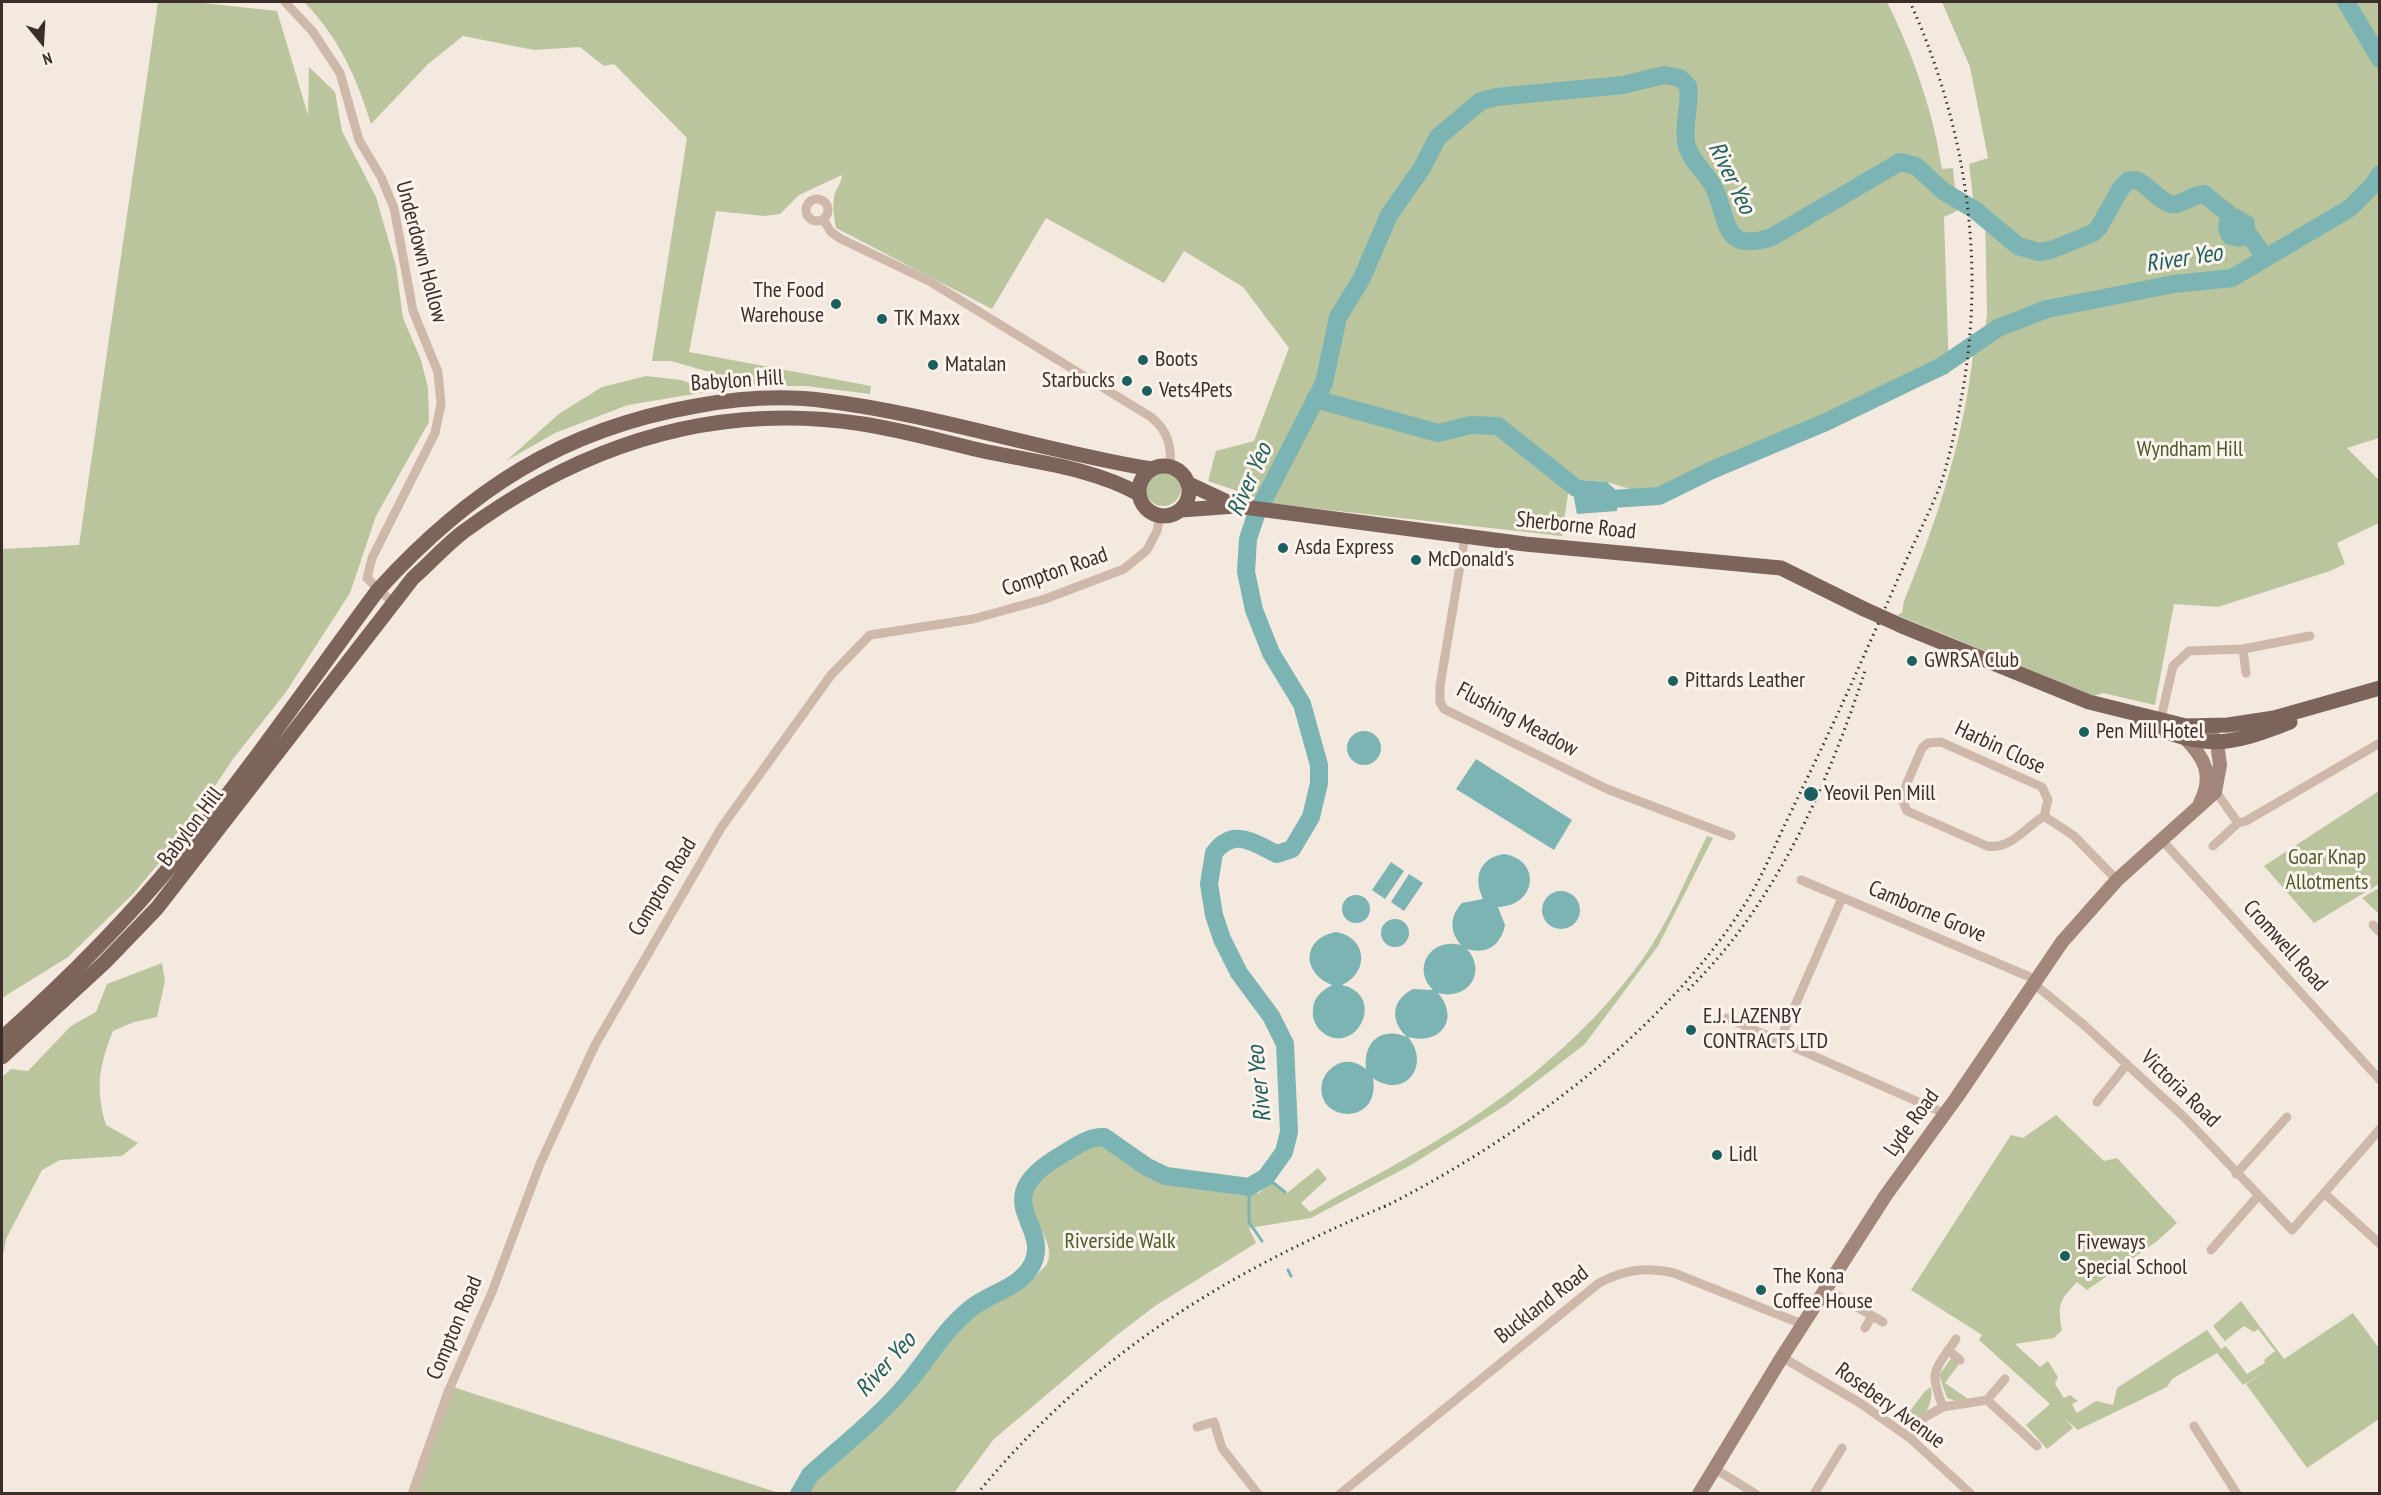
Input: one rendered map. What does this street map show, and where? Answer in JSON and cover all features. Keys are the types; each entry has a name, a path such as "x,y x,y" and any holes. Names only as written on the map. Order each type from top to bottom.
{"main road":[{"name":"Babylon Hill","path":"2,1038 67,978 132,911 178,857 378,590 438,528 486,490 565,444 632,420 728,400 762,398 825,401 1151,469"},
{"name":"Babylon Hill","path":"2,1057 105,962 157,908 413,578 462,533 555,472 634,440 704,425 761,419 862,424 1082,472 1118,482 1140,494"},
{"path":"925,437 929,421"},
{"path":"1170,466 1182,473 1189,484 1236,506 1181,510 1160,516 1146,508 1140,494 1142,480 1151,469 1170,466"},
{"path":"1181,510 1188,498 1189,484"},
{"name":"Sherborne Road","path":"1236,506 1275,513 1634,556 1781,568 1902,626 2073,697 2122,712"},
{"path":"2122,712 2161,718 2209,745 2268,730 2334,703 2379,688"},
{"path":"2122,712 2186,732 2274,718 2334,703"}],"street":[{"name":"Underdown Hollow","path":"285,2 313,32 340,73 359,140 381,177 394,208 413,311 438,372 441,404 435,433 372,558 367,578 378,590"},
{"path":"823,219 831,232 841,239 929,281 1150,417 1159,424 1170,441 1170,466"},
{"name":"Compton Road","path":"412,1494 448,1392 492,1292 540,1164 595,1045 721,828 831,675 870,635 973,619 1045,599 1124,569 1147,550 1157,531 1160,516"},
{"name":"Flushing Meadow","path":"1465,536 1440,686 1440,702 1444,709 1607,789 1731,836"},
{"path":"378,590 393,603"},
{"path":"2161,718 2173,666 2179,658 2195,650 2243,649 2310,636"},
{"path":"2243,649 2246,673"},
{"path":"2228,725 2209,745 2208,774 2211,787 2238,823"},
{"name":"Harbin Close","path":"1941,742 2042,787 2048,800 2044,816 2007,844 1997,848 1987,846 1906,812 1901,797 1922,748 1928,743 1941,742"},
{"path":"2213,846 2238,823 2286,800 2379,742"},
{"path":"2209,745 2220,765 2211,787"},
{"name":"Lyde Road","path":"1699,1494 1782,1357 1886,1195 1946,1114 2062,942 2117,880 2198,807 2211,787"},
{"path":"2044,816 2074,836 2117,880"},
{"name":"Cromwell Road","path":"2161,839 2379,1080"},
{"name":"Camborne Grove","path":"1801,880 2035,982"},
{"path":"1779,1042 1842,898"},
{"name":"Victoria Road","path":"2035,982 2184,1117 2292,1230 2324,1193"},
{"path":"1727,1018 1779,1042 1864,1076 1946,1114"},
{"path":"2097,1102 2127,1064"},
{"path":"2236,1174 2287,1117"},
{"path":"2379,1128 2324,1193 2379,1244"},
{"path":"2211,1250 2258,1196"},
{"name":"Buckland Road","path":"1340,1494 1599,1283 1618,1273 1652,1268 1674,1273 1803,1324"},
{"path":"1825,1289 1883,1322"},
{"path":"1865,1328 1872,1316"},
{"path":"1943,1407 1934,1370 1956,1339"},
{"path":"1948,1350 1960,1360"},
{"name":"Rosebery Avenue","path":"1782,1357 1860,1403 1910,1438 1971,1494"},
{"path":"1910,1438 1925,1417 1943,1407 1987,1400 2005,1379"},
{"path":"1987,1400 2037,1446"},
{"path":"1197,1426 1214,1422 1222,1448 1258,1494"},
{"path":"2025,1434 2034,1426"},
{"path":"2194,1426 2237,1494"},
{"path":"1814,1494 1842,1448"},
{"path":"1714,1469 1756,1494"}],"green space":[{"path":"158,2 194,2 277,11 308,115 309,67 335,92 342,131 376,197 396,266 403,318 421,360 428,388 429,422 376,516 350,593 286,692 233,759 183,834 134,893 68,957 2,998 2,549 79,545"},
{"path":"304,2 1887,2 1921,83 1942,169 1953,168 1957,211 1944,217 1949,373 1666,500 1607,482 1581,480 1571,473 1562,536 1275,504 1208,481 1216,451 1254,441 1289,348 1243,287 1184,251 1164,283 1046,218 992,309 836,228 834,197 842,175 799,195 780,214 764,216 716,211 689,352 871,386 870,394 806,386 759,386 671,361 652,361 687,138 614,64 604,66 580,47 534,50 463,36 428,64 371,124 345,58 327,29"},
{"name":"Wyndham Hill","path":"1942,2 2379,2 2379,438 2347,448 2379,480 2379,523 2337,543 2345,564 2330,571 2218,607 2174,604 2155,705 2103,693 2094,696 1897,615 1902,613 1904,601 1938,511 1963,419 1973,355 1982,348 1987,316 1985,211 1974,206 1969,164 1988,158 1970,67"},
{"path":"646,376 681,380 712,391 628,405 555,433 506,461 560,413 602,387"},
{"path":"1163,470 1176,475 1181,488 1176,501 1163,506 1150,501 1145,488 1150,475"},
{"name":"Goar Knap Allotments","path":"2379,791 2379,884 2314,923 2264,866"},
{"name":"Riverside Walk","path":"1707,836 1713,838 1658,946 1585,1044 1506,1105 1411,1165 1311,1218 1249,1228 1256,1243 1155,1306 1117,1335 993,1440 954,1493 807,1493 816,1479 906,1396 970,1316 992,1301 1029,1283 1047,1264 1049,1252 1046,1240 1034,1216 1031,1203 1032,1190 1041,1175 1060,1159 1082,1146 1107,1141 1138,1167 1166,1182 1240,1195 1259,1193 1272,1182 1287,1193 1318,1168 1327,1179 1301,1203 1310,1212 1467,1122 1533,1074 1563,1047 1619,989 1644,957 1670,913"},
{"path":"2379,888 2379,914 2362,898"},
{"path":"162,963 165,981 157,1017 134,1022 113,1031 104,1055 100,1078 100,1100 106,1125 138,1143 122,1156 60,1160 42,1170 6,1239 2,1261 2,1077 11,1069 28,1071 71,1026 96,1012 107,984"},
{"name":"Fiveways Special School","path":"2056,1115 2104,1161 2117,1158 2177,1223 2156,1242 2087,1290 2077,1282 2063,1298 2060,1308 2062,1330 2054,1338 2015,1344 2040,1367 2048,1361 2058,1377 2055,1384 2064,1398 2070,1395 2078,1401 2072,1404 2077,1413 2096,1401 2113,1405 2117,1388 2207,1330 2221,1349 2226,1346 2247,1374 2265,1363 2264,1360 2275,1351 2258,1329 2254,1332 2244,1326 2225,1341 2213,1326 2241,1301 2284,1359 2353,1313 2379,1348 2379,1419 2307,1468 2246,1384 2266,1371 2243,1385 2217,1353 2172,1379 2167,1387 2078,1430 2065,1419 2073,1428 2047,1449 2026,1425 2050,1404 1979,1340 1982,1335 1911,1290 2011,1135 2023,1138"},
{"path":"1952,1357 1959,1364 1945,1383 1968,1399 1959,1402 1947,1398 1939,1375"},
{"path":"447,1385 779,1493 414,1494"},
{"path":"1931,1387 1931,1400 1925,1413 1915,1422 1902,1425 1901,1423 1925,1391"}],"water":[{"path":"2229,209 2238,209 2254,218 2257,242 2239,247 2225,244 2218,225 2221,217"},
{"path":"1581,480 1607,482 1617,491 1617,511 1577,514 1574,498"},
{"path":"1364,731 1376,736 1381,748 1376,760 1364,765 1352,760 1347,748 1352,736"},
{"path":"1476,759 1572,820 1554,850 1456,789"},
{"path":"1504,854 1516,858 1525,865 1530,882 1527,891 1521,899 1511,905 1498,907 1505,925 1500,938 1492,947 1481,951 1467,949 1473,958 1475,967 1475,976 1471,983 1458,993 1438,993 1445,1003 1447,1013 1447,1021 1443,1028 1429,1038 1408,1037 1415,1048 1417,1059 1416,1069 1411,1077 1395,1085 1384,1084 1373,1078 1373,1094 1367,1105 1358,1112 1348,1114 1337,1112 1328,1106 1322,1096 1322,1083 1331,1068 1348,1062 1366,1069 1367,1051 1376,1039 1389,1034 1407,1037 1401,1031 1396,1018 1395,1011 1400,999 1413,989 1433,990 1424,973 1424,964 1428,956 1441,946 1461,945 1454,934 1452,924 1455,913 1462,903 1483,899 1479,884 1480,870 1489,860"},
{"path":"1391,862 1404,871 1385,899 1372,890"},
{"path":"1409,874 1423,883 1404,911 1391,902"},
{"path":"1561,891 1575,896 1580,910 1575,924 1561,929 1547,924 1542,910 1547,896"},
{"path":"1356,895 1366,899 1370,909 1366,919 1356,923 1346,919 1342,909 1346,899"},
{"path":"1395,919 1405,923 1409,933 1405,943 1395,947 1385,943 1381,933 1385,923"},
{"path":"1336,932 1354,941 1361,956 1361,964 1357,972 1342,985 1356,991 1363,1001 1365,1012 1362,1023 1355,1032 1345,1038 1333,1038 1321,1031 1313,1016 1313,1005 1316,998 1332,985 1322,980 1311,965 1312,948 1317,941"}],"waterway":[{"name":"River Yeo","path":"2346,2 2380,59"},
{"name":"River Yeo","path":"799,1494 810,1475 895,1397 960,1318 978,1303 1012,1285 1027,1273 1036,1250 1023,1199 1027,1185 1039,1170 1082,1142 1104,1137 1147,1167 1166,1176 1249,1187 1266,1177 1284,1152 1289,1132 1285,1044 1271,1016 1239,973 1222,939 1214,915 1209,884 1214,853 1229,840 1253,842 1277,854 1292,849 1311,817 1319,783 1319,765 1302,704 1271,653 1254,610 1246,572 1248,539 1256,515 1324,383 1338,317 1362,278 1389,215 1422,168 1438,137 1481,101 1496,97 1623,85 1664,75 1680,78 1688,86 1685,131 1687,146 1718,196 1728,229 1742,241 1772,237 1900,162 1916,166 1943,191 1975,210 2018,246 2039,252 2051,250 2093,233 2099,227 2121,188 2128,181 2136,180 2161,199 2172,204 2204,194 2241,224 2265,257"},
{"name":"River Yeo","path":"1315,399 1438,433 1471,425 1498,426 1576,488 1611,499 1659,496 1712,470 1826,422 1942,366 1998,328 2047,309 2174,284 2232,278 2350,208 2373,185 2380,174"},
{"path":"1266,1177 1285,1192"},
{"path":"1249,1187 1249,1222 1262,1241"},
{"path":"1288,1270 1291,1276"}],"railway":[{"path":"1384,1207 1485,1149 1584,1078 1673,996 1712,951 1745,904 1763,871 1838,713 1933,503 1947,464 1962,395 1969,345 1972,294 1971,244 1966,195 1945,97 1910,2"},
{"path":"1688,990 1748,920 1796,840 1835,755 1866,668"},
{"path":"977,1494 1021,1444 1067,1399 1165,1322 1217,1289 1272,1259 1390,1204"}],"place":[{"name":"The Food Warehouse","path":"836,304"},
{"name":"TK Maxx","path":"882,319"},
{"name":"Boots","path":"1143,360"},
{"name":"Matalan","path":"933,365"},
{"name":"Starbucks","path":"1127,381"},
{"name":"Vets4Pets","path":"1147,391"},
{"name":"Asda Express","path":"1283,548"},
{"name":"McDonald's","path":"1416,560"},
{"name":"GWRSA Club","path":"1912,661"},
{"name":"Pittards Leather","path":"1673,681"},
{"name":"Pen Mill Hotel","path":"2084,732"},
{"name":"Yeovil Pen Mill","path":"1811,794"},
{"name":"E.J. LAZENBY CONTRACTS LTD","path":"1691,1030"},
{"name":"Lidl","path":"1717,1155"},
{"name":"Fiveways Special School","path":"2065,1256"},
{"name":"The Kona Coffee House","path":"1761,1290"}]}
